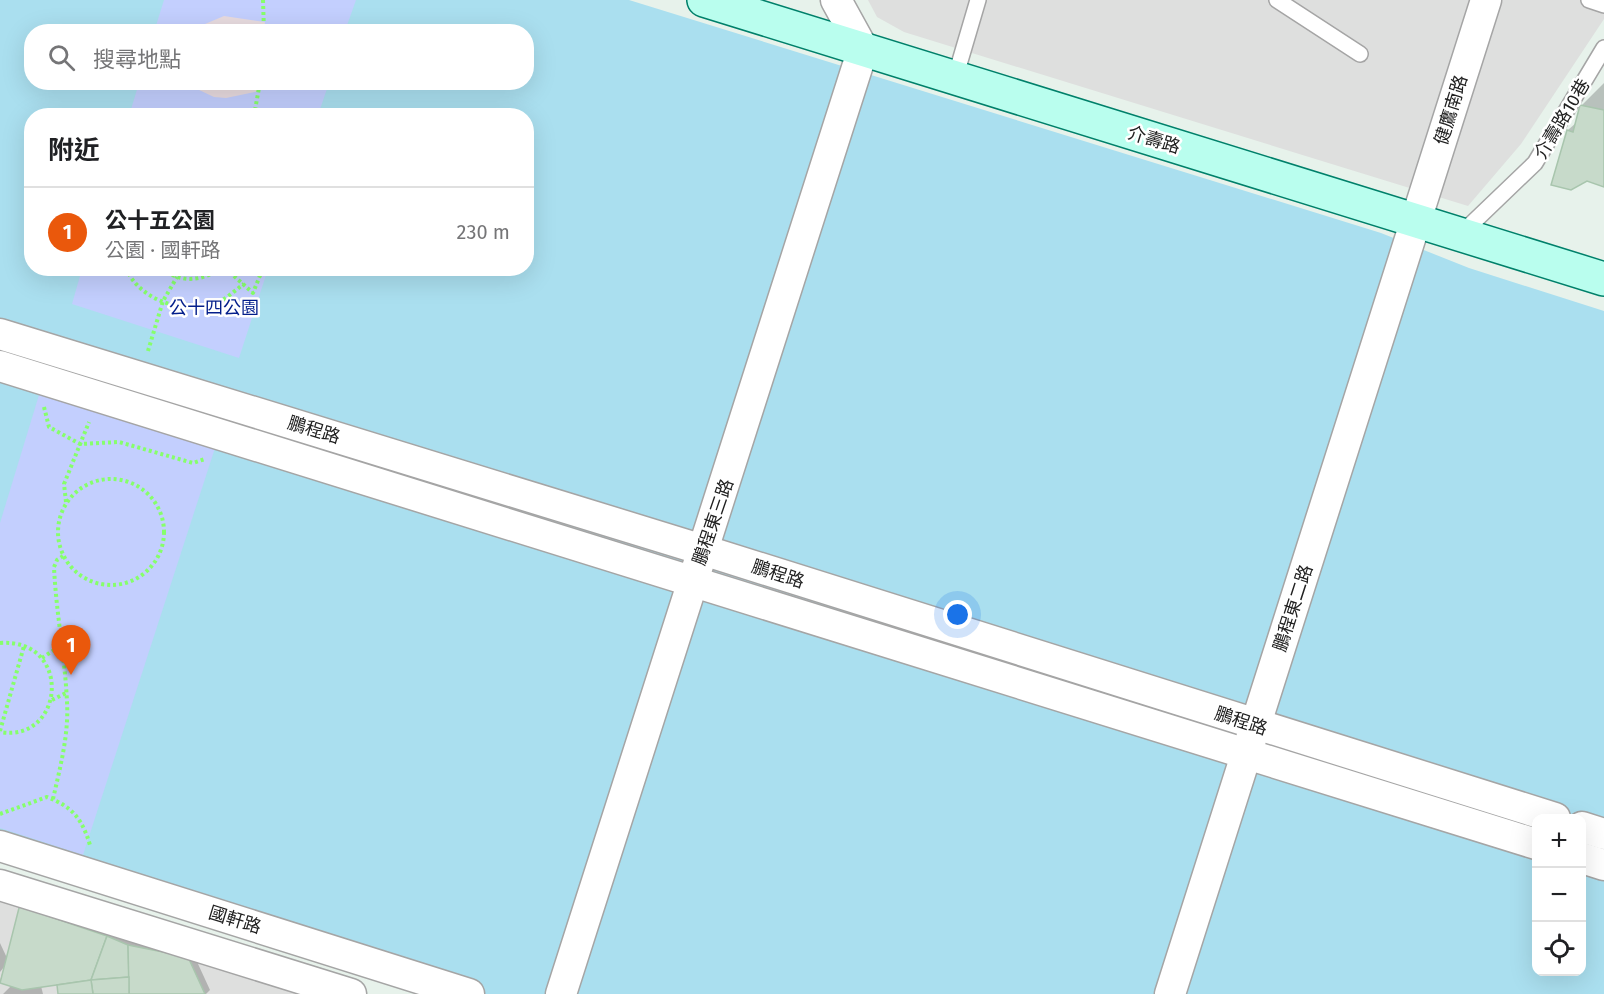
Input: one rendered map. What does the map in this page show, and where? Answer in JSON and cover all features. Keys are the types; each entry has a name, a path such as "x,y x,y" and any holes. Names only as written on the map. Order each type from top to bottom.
{"main road":[{"name":"介壽路","path":"704,0 1604,279"}],"street":[{"path":"836,0 863,49"},
{"name":"健鷹南路","path":"1417,221 1486,0"},
{"name":"鵬程東三路","path":"561,994 863,49"},
{"name":"鵬程東二路","path":"1170,994 1417,221"},
{"name":"鵬程路","path":"0,334 703,550 1539,814"},
{"name":"鵬程路","path":"0,366 1532,843"},
{"path":"1586,829 1604,834"},
{"name":"國軒路","path":"0,846 469,994"},
{"path":"1586,860 1604,865"},
{"name":"國軒路","path":"0,885 351,994"},
{"path":"224,954 236,921"}],"lane":[{"path":"956,78 978,0"},
{"path":"1277,0 1360,54"},
{"path":"1589,0 1604,5"},
{"name":"介壽路10巷","path":"1461,234 1536,163 1604,48"}],"path":[{"path":"263,0 264,24"},
{"path":"255,108 259,90"},
{"path":"132,276 145,292 163,302 190,308 214,304 244,284"},
{"path":"146,356 163,302 177,277 197,279 211,276"},
{"path":"234,276 253,293 260,276"},
{"path":"43,404 49,427 80,444 119,442 193,463 212,457"},
{"path":"66,503 64,484 90,419"},
{"path":"107,478 124,480 139,487 152,498 160,512 164,529 162,545 156,561 143,574 126,582 108,585 90,581 75,571 63,556 58,539 58,520 66,503 77,491 91,482 107,478"},
{"path":"53,799 63,753 68,704 60,646 54,567 57,560 63,556"},
{"path":"0,643 24,646 42,658 50,671 53,686 51,700 45,714 34,724 21,731 0,731 24,646"},
{"path":"42,658 60,646"},
{"path":"51,700 66,693"},
{"path":"0,814 47,796 62,802 83,822 92,848"}],"shaded area":[{"path":"868,0 1604,0 1604,19 1521,144 1468,206 904,32 877,17"},
{"path":"224,16 265,22 265,24 205,24"},
{"path":"199,90 259,90 226,98 214,97"},
{"path":"0,881 354,994 0,994"}],"green space":[{"path":"0,0 629,0 1381,233 1469,268 1604,311 1604,994 473,994 0,849"},
{"path":"164,0 356,0 347,24 156,24"},
{"path":"137,90 327,90 320,108 131,108"},
{"name":"公十四公園","path":"80,276 266,276 239,358 72,304"},
{"path":"39,395 215,448 83,855 0,828 0,523"}],"building":[{"path":"1580,105 1604,110 1604,187 1587,181 1571,190 1551,185 1567,130 1573,132"},
{"path":"21,900 48,909 45,915 107,936 91,980 22,990 0,983"},
{"path":"107,936 128,945 129,977 91,980"},
{"path":"128,945 188,957 205,994 129,994"},
{"path":"129,977 129,994 93,994 91,980"},
{"path":"91,980 93,994 58,994 57,985"}],"place":[{"name":"公十五公園","path":"71,675"}]}
